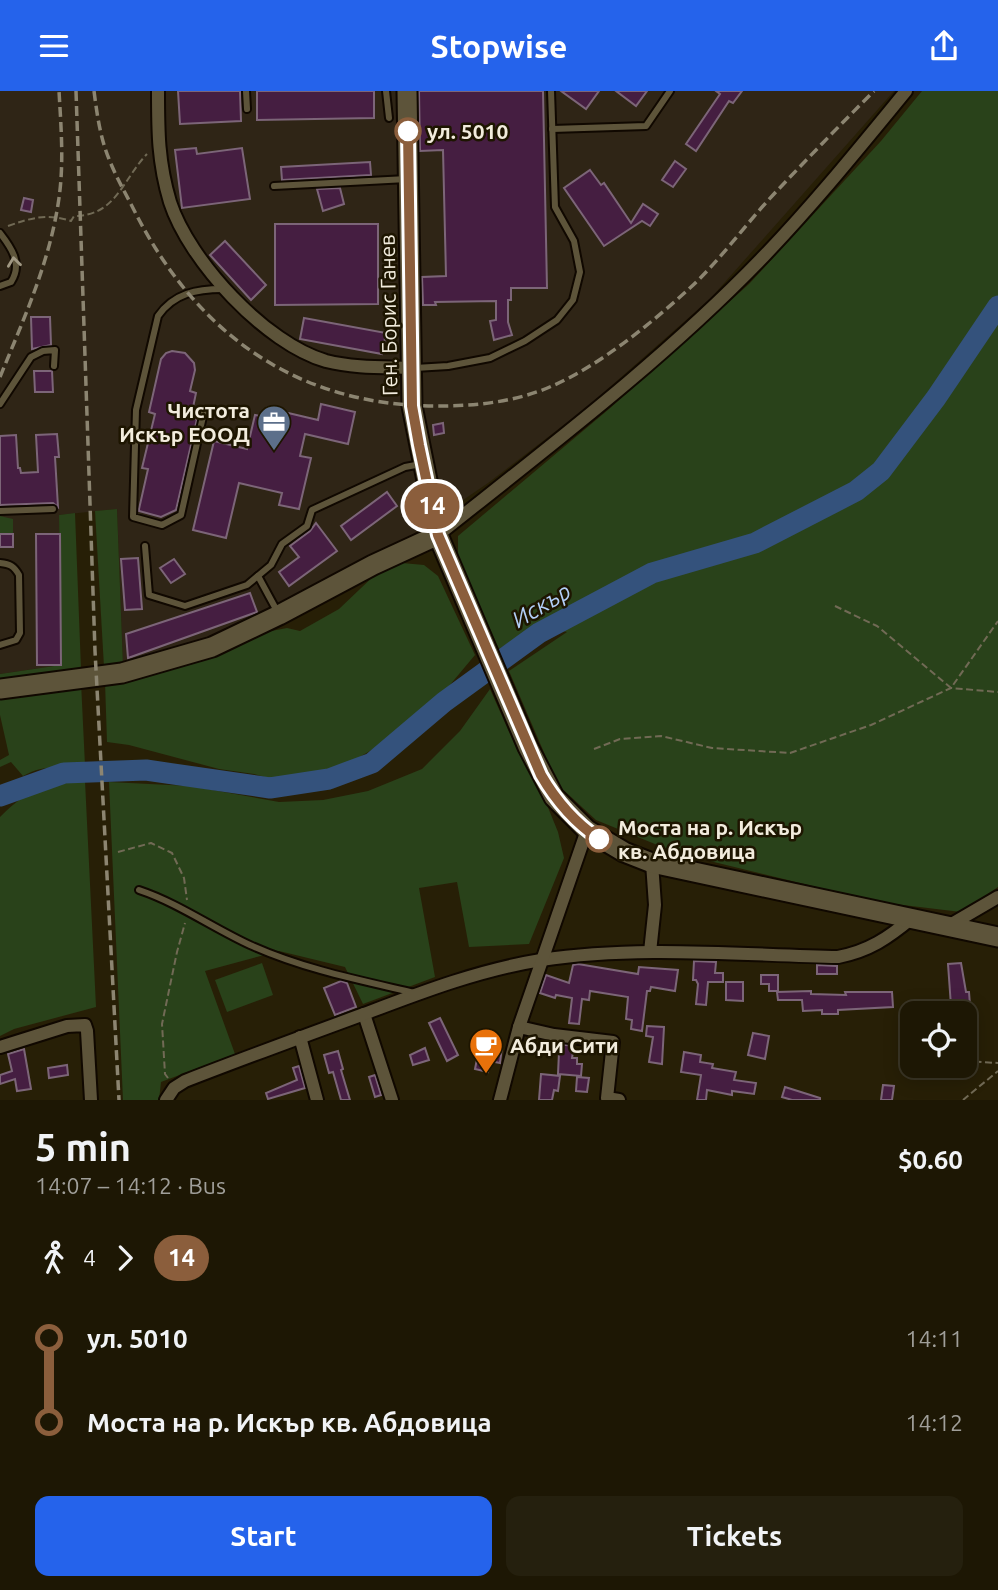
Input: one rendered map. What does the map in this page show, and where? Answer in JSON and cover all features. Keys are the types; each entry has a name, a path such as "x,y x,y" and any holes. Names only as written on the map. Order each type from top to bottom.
{"street":[{"path":"158,91 158,150 171,204 194,249 223,289 264,325 298,349 326,361 359,366 411,368"},
{"name":"Ген. Борис Ганев","path":"407,91 412,406 423,464 438,535 528,747 554,797 587,830 624,852 652,863 998,937"},
{"path":"0,689 122,673 212,647 438,535 591,414 715,304 765,255 906,91"},
{"path":"500,1100 519,1027 587,830"},
{"path":"650,953 655,905 652,863"},
{"path":"950,925 998,897"},
{"path":"166,1100 174,1088 192,1078 478,973 541,960 650,953 838,957 873,947 912,918"},
{"path":"365,1014 392,1100"},
{"path":"0,1047 75,1024 85,1025 91,1100"},
{"path":"519,1027 554,1035 613,1042 607,1098 619,1100"},
{"path":"300,1037 317,1100"}],"lane":[{"path":"246,91 247,109"},
{"path":"386,91 389,118"},
{"path":"411,368 448,366 490,358 525,341 557,320 573,300 580,272 574,241 555,207 551,91"},
{"path":"552,129 646,126 670,91"},
{"path":"274,186 408,179"},
{"path":"0,230 13,250 17,271 11,282 0,286"},
{"path":"204,412 181,515 162,525 133,517 136,410 158,316 164,308 186,293 201,289 223,289"},
{"path":"0,403 31,356 55,350 54,366"},
{"path":"145,546 149,596 186,606 247,585 271,565 282,544 307,526 312,510 405,467 423,464"},
{"path":"0,511 53,509"},
{"path":"0,563 8,563 19,575 20,633 16,640 0,645"},
{"path":"258,576 279,615"},
{"path":"139,890 288,961 416,994"}],"path":[{"path":"0,230 35,216 56,216 71,221 74,216 85,216 103,210 123,188 146,155 158,150"},
{"path":"835,606 877,626 951,688"},
{"path":"951,688 998,621"},
{"path":"594,749 620,739 661,736 712,748 790,753 871,725 951,688 998,692"},
{"path":"118,852 151,843 172,853 184,878 188,913 162,1024 165,1074 174,1088"},
{"path":"977,1062 998,1063"},
{"path":"963,1100 998,1071"}],"shaded area":[{"path":"0,91 894,91 710,299 586,408 488,483 409,537 273,614 208,640 123,665 117,509 59,515 61,665 0,674"}],"green space":[{"path":"922,91 998,91 998,887 961,912 878,902 677,853 596,820 558,785 509,671 567,632 536,625 499,649 458,556 458,536 609,409 749,284 881,141"},
{"path":"117,509 123,665 104,667 95,511"},
{"path":"75,513 81,669 0,679 0,674 61,665 59,515"},
{"path":"0,516 13,519 13,534 0,534"},
{"path":"402,563 424,565 438,576 475,655 449,686 387,741 339,769 272,779 107,742 105,682 266,632 287,628 300,631 339,609 380,570"},
{"path":"81,682 85,765 40,769 23,776 11,762 0,767 0,760 9,755 0,715 0,694"},
{"path":"490,689 518,752 547,805 558,832 564,858 529,944 469,947 457,882 419,888 435,977 363,1004 345,967 279,951 205,971 235,1054 161,1082 159,1100 123,1100 109,782 190,786 279,802 323,800 368,791 422,769 460,731"},
{"path":"85,781 96,1007 14,1029 0,1036 0,817 20,799 38,789"},
{"path":"262,963 273,995 227,1012 215,980"}],"building":[{"path":"178,91 240,91 241,121 180,124"},
{"path":"257,91 374,91 374,118 257,120"},
{"path":"419,91 543,91 547,288 511,288 508,322 512,335 494,340 490,321 496,320 496,301 435,302 436,305 423,305 422,277 446,276 443,150 420,151"},
{"path":"561,91 599,91 586,109"},
{"path":"616,91 647,91 636,106"},
{"path":"716,91 742,91 733,103 729,101 696,151 686,144 720,94"},
{"path":"196,148 197,154 242,148 250,199 182,208 175,150"},
{"path":"675,161 686,169 673,187 662,180"},
{"path":"370,162 371,175 282,180 281,167"},
{"path":"590,170 601,185 604,183 631,223 643,204 658,214 650,226 642,221 604,246 564,188"},
{"path":"340,188 344,204 323,211 317,189"},
{"path":"24,198 33,200 31,212 21,210"},
{"path":"275,224 378,224 378,304 275,305"},
{"path":"225,241 266,285 251,300 210,255"},
{"path":"31,317 50,317 51,345 32,349"},
{"path":"304,318 386,333 382,354 300,339"},
{"path":"172,351 185,353 194,363 190,391 196,393 191,417 197,419 176,510 161,517 139,509 148,469 142,468 155,414 149,412 161,359"},
{"path":"34,371 52,371 53,392 35,392"},
{"path":"321,404 355,412 348,444 305,434 300,456 311,458 299,509 279,505 282,493 239,483 226,538 193,530 214,441 247,449 255,415 265,417 267,408 318,420"},
{"path":"443,423 444,433 434,435 433,425"},
{"path":"57,434 59,457 55,457 58,507 53,503 0,505 0,436 16,435 18,468 21,473 38,472 36,435"},
{"path":"387,492 397,506 351,540 341,526"},
{"path":"316,523 337,551 289,586 279,572 299,557 290,546"},
{"path":"0,534 13,534 13,547 0,547"},
{"path":"36,534 60,534 61,665 37,665"},
{"path":"138,558 142,609 125,610 121,559"},
{"path":"174,559 185,574 171,583 160,568"},
{"path":"250,593 257,612 128,658 126,634"},
{"path":"694,961 716,962 715,973 723,973 723,982 708,982 706,1005 696,1004 698,984 693,980"},
{"path":"961,963 970,1001 951,1001 948,964"},
{"path":"573,965 638,974 639,967 678,970 675,991 651,987 650,991 647,991 642,1031 631,1029 632,1020 626,1019 628,997 590,991 589,1000 582,999 579,1024 569,1023 572,998 556,995 555,998 540,993 546,975 569,983"},
{"path":"817,965 837,966 837,974 817,974"},
{"path":"761,975 778,975 778,991 769,991 769,984 761,984"},
{"path":"341,981 347,983 356,1007 335,1015 324,988"},
{"path":"726,982 743,982 743,1001 726,1000"},
{"path":"811,991 811,994 846,995 845,992 892,992 893,1007 838,1010 838,1014 822,1014 822,1010 803,1011 802,1000 778,1000 777,992"},
{"path":"440,1018 458,1055 447,1061 429,1023"},
{"path":"647,1026 664,1027 662,1064 649,1062 653,1037 646,1036"},
{"path":"753,1033 769,1036 765,1059 748,1055"},
{"path":"484,1044 502,1047 500,1063 490,1061 488,1072 475,1069 477,1059 481,1060"},
{"path":"557,1044 574,1046 572,1058 577,1058 577,1064 582,1064 581,1076 558,1074"},
{"path":"425,1048 429,1060 413,1065 410,1055"},
{"path":"24,1049 31,1089 17,1091 15,1079 0,1084 0,1075 12,1071 8,1054"},
{"path":"338,1051 350,1100 341,1100 333,1072 329,1073 324,1055"},
{"path":"684,1052 701,1055 700,1062 713,1064 712,1068 736,1072 734,1080 756,1083 754,1094 732,1091 732,1095 707,1090 706,1100 697,1100 701,1075 681,1072"},
{"path":"67,1065 68,1075 49,1078 48,1068"},
{"path":"299,1066 305,1088 268,1099 266,1093 297,1080 293,1068"},
{"path":"541,1074 560,1076 558,1091 554,1090 552,1100 539,1100"},
{"path":"375,1075 381,1095 375,1097 369,1077"},
{"path":"577,1077 589,1078 587,1092 576,1091"},
{"path":"883,1085 894,1086 892,1100 881,1100"},
{"path":"785,1087 820,1100 792,1100 782,1097"}],"waterway":[{"name":"Искър","path":"0,796 64,773 146,770 270,788 329,779 372,763 444,702 539,633 652,573 755,543 856,491 881,471 936,398 998,306"}],"railway":[{"path":"0,377 35,289 55,222 62,145 59,91"},
{"path":"76,91 95,651 119,1100"},
{"path":"94,91 106,151 135,212 160,255 189,294 221,327 257,355 296,377 339,393 386,403 437,406 496,402 524,396 570,377 625,342 702,276 773,195 874,91"}],"bus line":[{"name":"14","path":"408,131 412,406 438,535 541,775 554,797 570,815 599,839"}],"place":[{"name":"ул. 5010","path":"408,131"},
{"name":"Чистота Искър ЕООД","path":"274,452"},
{"name":"Моста на р. Искър кв. Абдовица","path":"599,839"},
{"name":"Абди Сити","path":"486,1075"}]}
